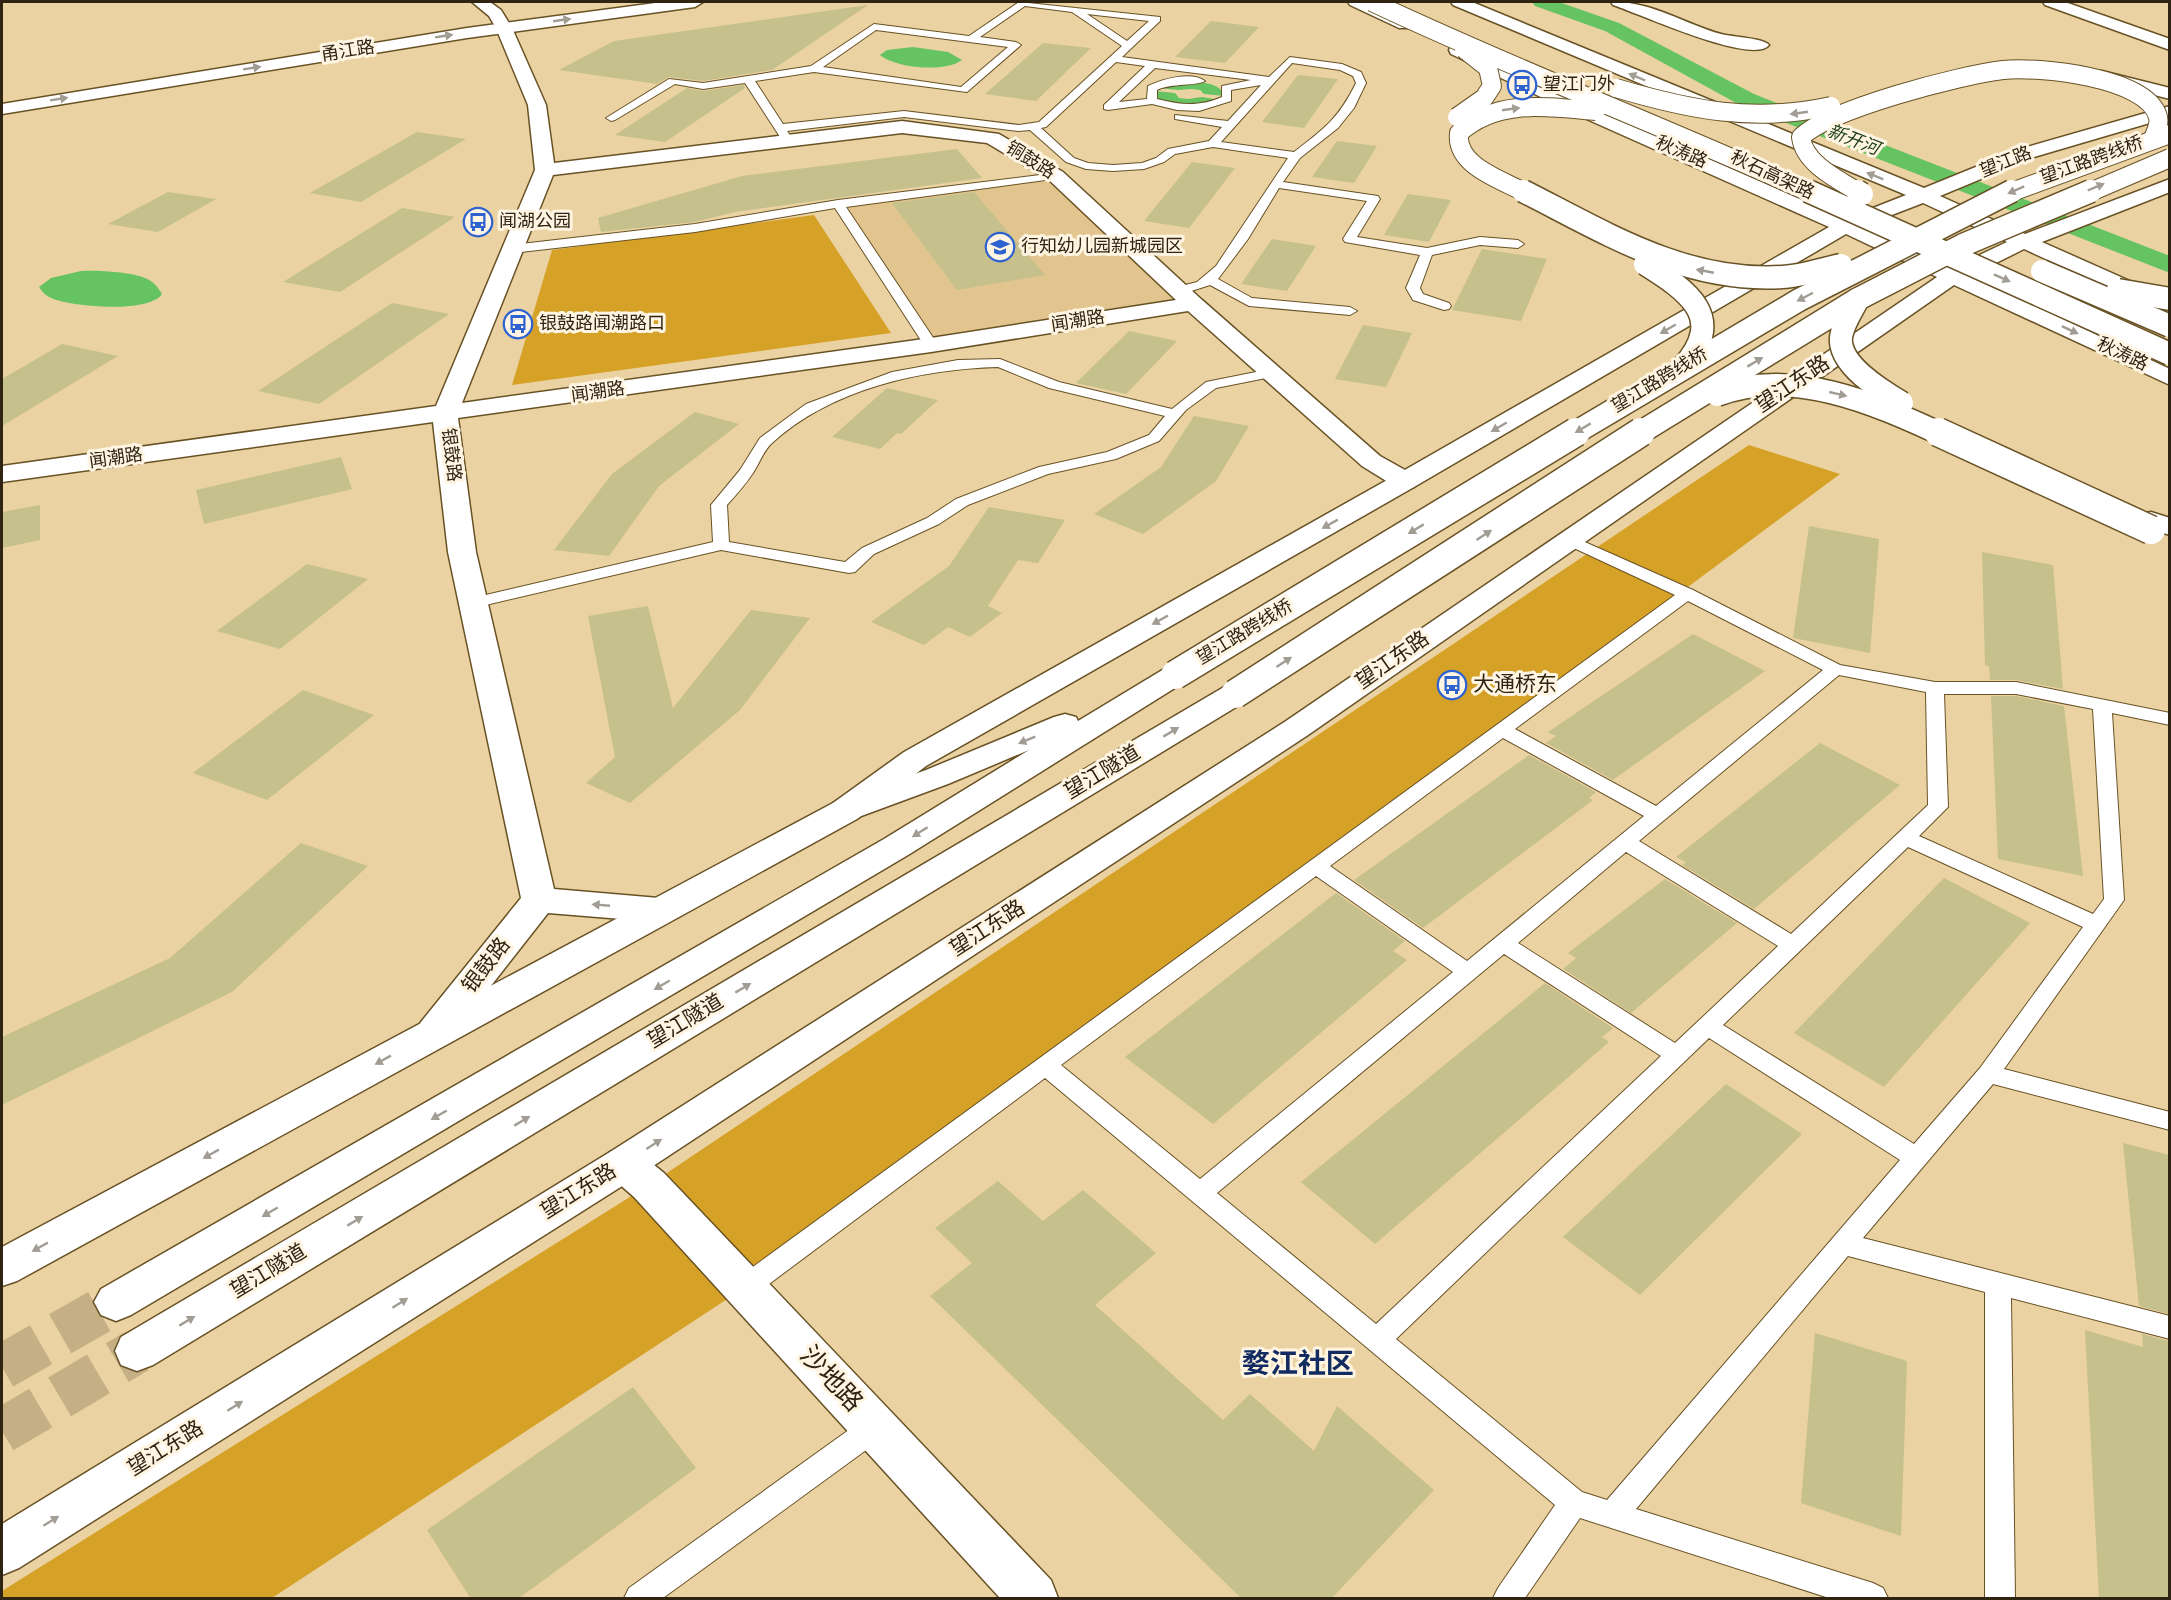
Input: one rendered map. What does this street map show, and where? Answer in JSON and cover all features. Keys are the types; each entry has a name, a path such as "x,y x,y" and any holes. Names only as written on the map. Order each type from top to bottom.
{"main road":[{"path":"480,2 502,17"},
{"name":"甬江路","path":"390,28 695,2"},
{"name":"秋涛路","path":"1356,2 1598,117 1845,226 2169,378"},
{"name":"秋石高架路","path":"1372,2 1442,35 1678,134 2051,299 2169,354"},
{"path":"1412,2 1572,69"},
{"path":"1459,2 1929,192 2025,241 2169,306"},
{"path":"1619,2 1726,40 1761,45"},
{"path":"2051,2 2169,45"},
{"name":"甬江路","path":"2,109 502,17"},
{"name":"银鼓路","path":"434,1032 539,900 462,552 445,414 545,170 537,105 502,17"},
{"path":"1442,35 1480,58 1490,69 1493,78 1492,86 1484,98 1446,126 1442,140 1447,153 1458,166 1479,180 1642,262 1674,282 1692,299 1702,318 1705,330 1700,348 1682,368"},
{"name":"秋石高架路","path":"1765,152 1609,85 1676,105 1706,111 1769,116 1819,109 1957,71 1992,64 2031,65 2075,70 2169,94"},
{"path":"1862,194 1819,166 1806,152 1800,140 1801,134 1807,128 1840,113 1979,74 2004,70 2057,72 2092,79 2136,92 2152,103 2159,118 2161,136"},
{"path":"1678,134 1617,115 1585,109 1529,106 1494,112 1472,121 1460,133 1458,142 1460,150 1473,163 1495,177 1638,249 1688,268 1730,275 1783,277 1806,274 1887,254"},
{"name":"望江路","path":"1845,226 2027,153 2169,111"},
{"name":"铜鼓路","path":"545,170 784,134 902,127 993,138 1056,176 1186,297 1371,461 1405,482"},
{"name":"望江路跨线桥","path":"1167,680 1682,368 1799,300 2018,188 2161,136"},
{"name":"秋石高架路","path":"1786,161 2169,326"},
{"name":"望江路跨线桥","path":"1235,694 1643,431 1858,299 1963,245 2162,162"},
{"path":"1953,276 2025,241 2169,185"},
{"path":"845,811 915,759 1405,482 1845,226"},
{"path":"2031,266 2080,282 2169,299"},
{"name":"望江东路","path":"2,1551 624,1164 1297,728 1953,276"},
{"name":"闻潮路","path":"2,474 932,345 1186,297"},
{"path":"1858,299 1843,328 1840,343 1850,362 1865,378 1909,406 2169,527"},
{"path":"1643,431 1676,419 1723,392 1752,386 1783,386 1835,393 1889,410 2151,530 2169,536"},
{"path":"2,1268 845,811 937,777 1167,680"},
{"path":"116,1302 876,859 1167,680"},
{"name":"望江隧道","path":"137,1351 1235,694"},
{"path":"539,900 659,910"},
{"name":"沙地路","path":"624,1164 649,1185 1032,1598"}],"lane":[{"path":"748,79 784,134 904,114 1019,128 1042,125 1157,19 1023,3 971,39"},
{"path":"1074,9 1128,46"},
{"path":"814,69 874,27 1016,45 931,117"},
{"path":"1114,58 1271,80"},
{"path":"1186,297 1204,284 1225,262 1275,184 1296,156 1334,126 1349,108 1361,83 1358,74 1342,68 1290,60 1213,144"},
{"path":"1108,107 1153,64"},
{"path":"610,118 673,81 703,86 814,69 963,90"},
{"path":"1152,88 1161,84 1188,80 1215,83 1226,94"},
{"path":"1206,96 1226,94 1271,80"},
{"path":"1152,88 1152,101"},
{"path":"1152,88 1184,93"},
{"path":"1108,107 1152,101 1162,105 1189,108 1210,106 1226,94"},
{"path":"1108,107 1230,125"},
{"path":"1032,126 1070,160 1086,166 1113,168 1144,166 1160,160 1172,151 1213,144 1296,156"},
{"path":"512,249 695,228 838,204 1056,176"},
{"path":"1275,184 1374,199 1349,239 1428,252 1480,241 1518,244"},
{"path":"838,204 932,345"},
{"path":"1428,252 1413,288 1418,297 1444,306"},
{"path":"1209,279 1249,302 1350,311"},
{"path":"957,341 974,363"},
{"path":"721,545 719,505 746,472 765,441 811,406 892,376 958,364 1000,363 1054,385 1175,414"},
{"path":"473,603 721,545 849,568 868,551 933,520 962,502 1044,470 1111,456 1154,438 1175,414 1211,385 1271,373"},
{"path":"1569,540 1687,594 1834,669 1935,688 2016,688 2169,719"},
{"path":"744,1288 1687,594"},
{"path":"1200,1193 1834,669"},
{"path":"1377,1340 1938,807 1935,688"},
{"path":"1612,1515 1988,1074 2114,900 2102,706"},
{"path":"1502,730 1657,815"},
{"path":"1906,838 2096,924"},
{"path":"1625,842 1792,945"},
{"path":"1316,866 1468,972"},
{"path":"1502,943 1677,1055"},
{"path":"1708,1026 1917,1158"},
{"path":"1045,1065 1574,1503 1873,1599"},
{"path":"1988,1074 2169,1121"},
{"path":"1843,1244 2169,1328"},
{"path":"1998,1284 2000,1599"},
{"path":"639,1599 874,1428"},
{"path":"1508,1599 1574,1503"}],"shaded area":[{"path":"913,47 948,52 962,60 944,67 933,68 908,66 880,55 887,50"},
{"path":"1190,81 1215,86 1225,96 1204,94 1200,90 1158,88"},
{"path":"1155,91 1175,93 1179,98 1202,97 1221,100 1197,105 1171,104 1156,97"},
{"name":"行知幼儿园新城园区","path":"1056,176 1193,304 931,345 838,204"},
{"path":"814,215 891,333 512,385 552,250"},
{"path":"81,271 116,272 143,277 153,283 162,294 142,304 90,306 59,301 48,296 39,287 51,278"},
{"path":"1749,445 1840,474 744,1288 272,1598 2,1598 2,1591 649,1185"}],"building":[{"path":"868,5 772,70 703,81 669,77 657,84 559,70 614,41"},
{"path":"1211,21 1259,27 1225,63 1175,57"},
{"path":"1043,43 1091,48 1036,101 985,94"},
{"path":"1298,75 1338,79 1304,128 1262,122"},
{"path":"744,85 745,88 665,142 615,135 687,88 703,91"},
{"path":"417,132 466,139 361,202 310,193"},
{"path":"1337,141 1377,146 1354,183 1312,177"},
{"path":"957,149 982,178 735,212 695,222 601,232 598,218 742,176"},
{"path":"1192,162 1235,168 1189,228 1144,221"},
{"path":"168,192 216,199 158,232 108,224"},
{"path":"974,192 1045,275 957,290 892,203"},
{"path":"1408,194 1451,200 1429,242 1384,235"},
{"path":"402,208 455,217 340,292 283,282"},
{"path":"1272,239 1316,246 1287,291 1241,284"},
{"path":"1482,249 1547,259 1521,321 1452,310"},
{"path":"392,303 449,314 319,404 258,391"},
{"path":"1363,325 1412,333 1386,387 1335,379"},
{"path":"1129,331 1177,341 1126,394 1076,383"},
{"path":"62,344 118,356 2,426 2,379"},
{"path":"887,388 938,400 901,434 897,433 880,449 832,437"},
{"path":"695,412 739,424 659,486 609,556 554,550 612,474"},
{"path":"1194,416 1249,426 1216,481 1143,534 1094,514 1161,467"},
{"path":"341,457 352,489 204,524 196,490"},
{"path":"40,505 40,540 2,548 2,512"},
{"path":"989,507 1065,520 1038,563 1018,560 988,606 1002,613 970,637 948,627 924,645 871,622 949,566"},
{"path":"1809,526 1879,539 1870,653 1793,638"},
{"path":"1982,552 2053,565 2063,689 2016,680 1990,680 1989,666 1985,665"},
{"path":"307,564 368,579 280,649 217,631"},
{"path":"648,606 673,708 751,610 810,618 740,710 630,803 586,783 615,757 588,616"},
{"path":"1693,634 1765,671 1613,780 1546,743 1556,736 1548,732"},
{"path":"303,690 374,715 267,800 193,773"},
{"path":"1991,696 2016,696 2064,706 2083,876 1998,859"},
{"path":"1820,743 1900,785 1754,909 1682,865 1686,862 1676,857"},
{"path":"1529,755 1596,792 1589,798 1593,800 1423,928 1354,880"},
{"path":"301,843 368,866 232,992 2,1105 2,1037 170,958"},
{"path":"1944,878 2030,923 1884,1087 1794,1033"},
{"path":"1665,879 1737,923 1631,1013 1563,969 1576,958 1568,953"},
{"path":"1336,893 1405,941 1393,951 1407,960 1213,1124 1125,1057"},
{"path":"1545,983 1613,1028 1602,1037 1609,1042 1375,1244 1301,1182"},
{"path":"1726,1084 1802,1134 1640,1295 1563,1237"},
{"path":"2123,1143 2169,1155 2169,1314 2139,1306"},
{"path":"998,1181 1043,1221 1083,1190 1156,1253 1095,1305 1223,1420 1250,1394 1314,1451 1337,1406 1434,1490 1331,1599 1242,1599 930,1296 972,1263 935,1228"},
{"path":"2085,1330 2143,1347 2142,1334 2169,1341 2169,1599 2099,1599"},
{"path":"1815,1333 1907,1361 1901,1536 1801,1503"},
{"path":"633,1387 696,1468 518,1599 471,1599 427,1530"}],"waterway":[{"name":"新开河","path":"1542,2 1612,27 1746,99 2170,265"}],"tunnel":[{"path":"2,1367 116,1302"},
{"path":"2,1431 137,1351"}],"place":[{"name":"望江门外","path":"1522,85"},
{"name":"闻湖公园","path":"478,222"},
{"name":"行知幼儿园新城园区","path":"1000,247"},
{"name":"银鼓路闻潮路口","path":"518,324"},
{"name":"大通桥东","path":"1452,685"}],"district":[{"name":"婺江社区","path":"1298,1366"}]}
